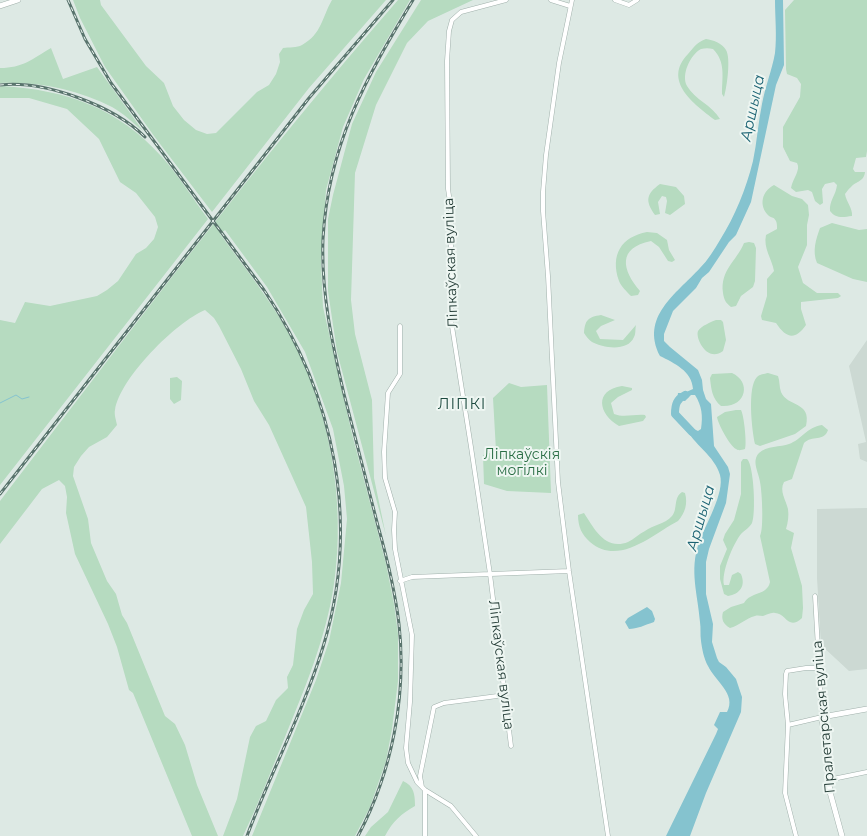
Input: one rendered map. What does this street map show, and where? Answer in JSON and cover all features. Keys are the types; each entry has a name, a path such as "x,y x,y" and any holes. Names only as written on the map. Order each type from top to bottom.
{"street":[{"path":"0,6 18,0"},
{"name":"Ліпкаўская вуліца","path":"506,0 461,12 452,20 447,47 448,171 451,209 450,320 472,447 490,574 493,613 497,625 511,746"},
{"path":"551,0 570,6"},
{"path":"572,0 559,63 547,145 543,192 549,283 556,456 569,571 608,836"},
{"path":"615,0 629,5 637,0"},
{"path":"400,326 400,374 388,393 384,452 385,478 395,512 395,549 412,635 410,702 406,748 411,771 417,782 423,789 451,806 476,836"},
{"path":"400,581 412,577 569,571"},
{"name":"Пралетарская вуліца","path":"815,596 822,718 828,780 842,836"},
{"path":"796,836 785,793 788,725 785,694 787,671 820,668"},
{"path":"425,836 423,789 420,776 434,706 505,695"},
{"path":"788,725 867,709"},
{"path":"828,780 867,772"}],"shaded area":[{"path":"867,340 867,462 860,459 858,444 866,442 849,366"},
{"path":"867,508 867,669 849,671 821,645 817,578 817,509"}],"green space":[{"path":"73,0 100,0 101,5 146,66 164,83 173,106 184,120 196,130 207,134 216,133 257,92 269,85 276,74 280,62 279,54 283,48 300,46 309,41 321,25 332,0 386,0 309,88 212,212 154,136 105,67"},
{"path":"398,0 410,0 364,79 343,127 326,190 321,264 323,307 352,434 386,564 398,634 398,681 386,761 370,807 355,836 252,836 316,680 329,641 341,583 347,519 344,486 333,429 305,352 267,287 225,230 220,234 275,311 305,365 316,395 332,457 338,521 334,584 326,625 299,703 243,836 223,836 237,799 250,737 256,726 266,721 276,700 288,688 287,677 293,665 297,629 304,610 313,594 312,562 306,507 269,425 254,401 241,369 219,326 214,318 205,310 179,326 138,367 119,397 115,412 117,425 107,437 89,447 74,467 73,476 88,519 91,543 107,581 116,594 122,615 165,716 175,724 185,745 197,785 218,836 192,836 133,693 129,690 117,647 108,624 75,554 66,513 67,497 65,486 59,480 42,489 0,544 0,501 245,184"},
{"path":"421,0 473,0 428,21 407,43 376,105 355,173 351,300 355,334 372,400 374,478 386,536 337,352 328,291 328,219 352,124 376,72"},
{"path":"794,0 867,0 867,151 866,157 856,158 853,169 855,172 865,172 863,178 845,194 852,216 837,216 830,211 837,185 834,182 825,184 822,189 823,203 820,205 815,201 812,192 808,190 796,192 791,188 798,166 797,163 790,161 783,147 783,127 800,97 801,84 797,78 787,74 786,69 785,10"},
{"path":"706,39 720,44 726,50 728,73 724,97 722,94 722,64 713,49 701,49 693,56 686,71 685,81 690,91 717,114 720,119 715,120 690,99 680,83 678,73 681,64 688,54 698,43"},
{"path":"51,48 63,79 97,67 143,131 116,109 72,91 43,85 0,83 0,68 21,65"},
{"path":"0,87 26,88 70,97 109,114 128,126 162,157 208,219 0,485 0,320 15,323 25,302 50,306 97,296 118,281 136,254 146,248 154,239 158,227 155,217 136,193 120,182 99,139 67,109 29,98 0,98"},
{"path":"660,184 676,187 684,196 685,204 670,215 665,213 666,197 662,196 658,202 660,214 655,215 648,202 652,191"},
{"path":"774,185 792,196 802,199 808,205 807,245 798,267 803,283 817,293 838,293 841,296 838,298 801,302 806,325 798,334 791,336 783,332 776,323 762,320 761,316 767,296 767,279 774,271 765,240 766,235 777,229 774,218 769,216 763,208 763,199 767,191"},
{"path":"832,223 859,230 867,229 867,282 853,279 817,263 815,250 820,228"},
{"path":"647,232 657,233 667,240 669,250 675,260 672,262 668,261 659,247 651,241 640,244 632,249 626,261 627,268 629,275 640,291 638,295 631,296 619,281 616,263 617,255 624,243 630,238"},
{"path":"744,243 754,243 756,248 755,281 753,287 741,296 736,306 731,307 723,295 724,278 729,266"},
{"path":"601,315 615,320 601,326 596,331 600,339 623,340 636,325 635,336 631,342 621,347 609,347 592,342 584,333 586,322 590,318"},
{"path":"716,320 723,322 726,340 723,351 712,354 707,352 700,344 698,331 701,327"},
{"path":"732,373 742,382 743,394 736,403 729,406 721,406 714,397 710,378 712,374"},
{"path":"768,373 778,376 780,390 784,397 802,408 807,418 806,426 795,434 760,446 755,444 751,399 754,382 757,377"},
{"path":"177,377 182,381 181,400 174,404 170,399 170,378"},
{"name":"Ліпкаўскія могілкі","path":"509,383 521,387 547,385 551,493 507,491 484,484 483,455 496,451 493,398"},
{"path":"622,386 632,388 632,390 611,403 614,414 622,416 645,415 646,417 643,421 619,426 612,421 603,409 603,397 607,392"},
{"path":"741,410 745,429 745,449 740,450 737,450 728,439 717,417 725,412"},
{"path":"822,425 828,430 826,434 804,443 792,479 784,482 782,489 788,512 786,529 794,533 791,548 802,586 802,618 793,623 779,614 772,613 752,617 730,628 723,621 723,612 744,603 747,599 766,590 770,582 760,536 762,501 756,463 757,456 766,449 793,442 812,428"},
{"path":"743,459 747,459 751,470 754,510 752,523 741,534 731,551 726,566 724,585 729,585 732,575 738,572 741,574 743,582 739,591 728,596 724,594 720,579 720,566 727,549 723,540 734,520 741,494 741,462"},
{"path":"682,492 685,493 686,505 678,521 636,546 624,550 612,551 601,549 587,539 580,527 578,515 584,513 596,531 607,541 620,544 628,542 648,529 669,519 674,513 677,497"},
{"path":"403,781 410,785 413,791 415,806 398,818 385,836 365,836 371,827 388,812"}],"water":[{"path":"775,0 783,0 784,65 776,85 751,202 736,235 696,288 673,311 664,334 664,341 698,370 706,399 711,404 714,446 728,467 730,474 726,503 706,562 706,594 713,624 712,642 717,658 736,679 742,697 741,712 706,793 690,836 666,836 716,734 718,729 714,725 720,712 727,712 729,699 724,688 711,672 703,654 694,573 699,543 720,491 720,475 714,462 685,427 686,425 698,431 701,429 701,411 695,395 691,395 685,401 677,400 678,393 684,393 693,389 692,383 686,372 660,356 655,342 654,329 664,307 703,265 713,251 735,212 747,182 753,161 763,98 775,53"},
{"path":"647,607 652,611 655,619 654,622 629,629 625,622 628,618"}],"waterway":[{"path":"0,403 16,395 22,399 29,397"},
{"path":"685,395 677,402 675,414 692,432"}],"railway":[{"path":"68,0 85,39 111,83 264,290 288,330 309,373 324,417 334,462 340,508 340,554 334,601 315,671 247,836"},
{"path":"0,494 309,98 393,0"},
{"path":"358,836 380,786 388,760 399,706 401,651 399,624 390,574 344,394 332,337 324,278 323,239 326,205 341,143 365,85 413,0"},
{"path":"0,85 37,87 78,98 116,115 145,137"}],"district":[{"name":"ЛІПКІ","path":"462,405"}],"water label":[{"name":"Аршыца","path":"753,108"},
{"name":"Аршыца","path":"701,518"}]}
